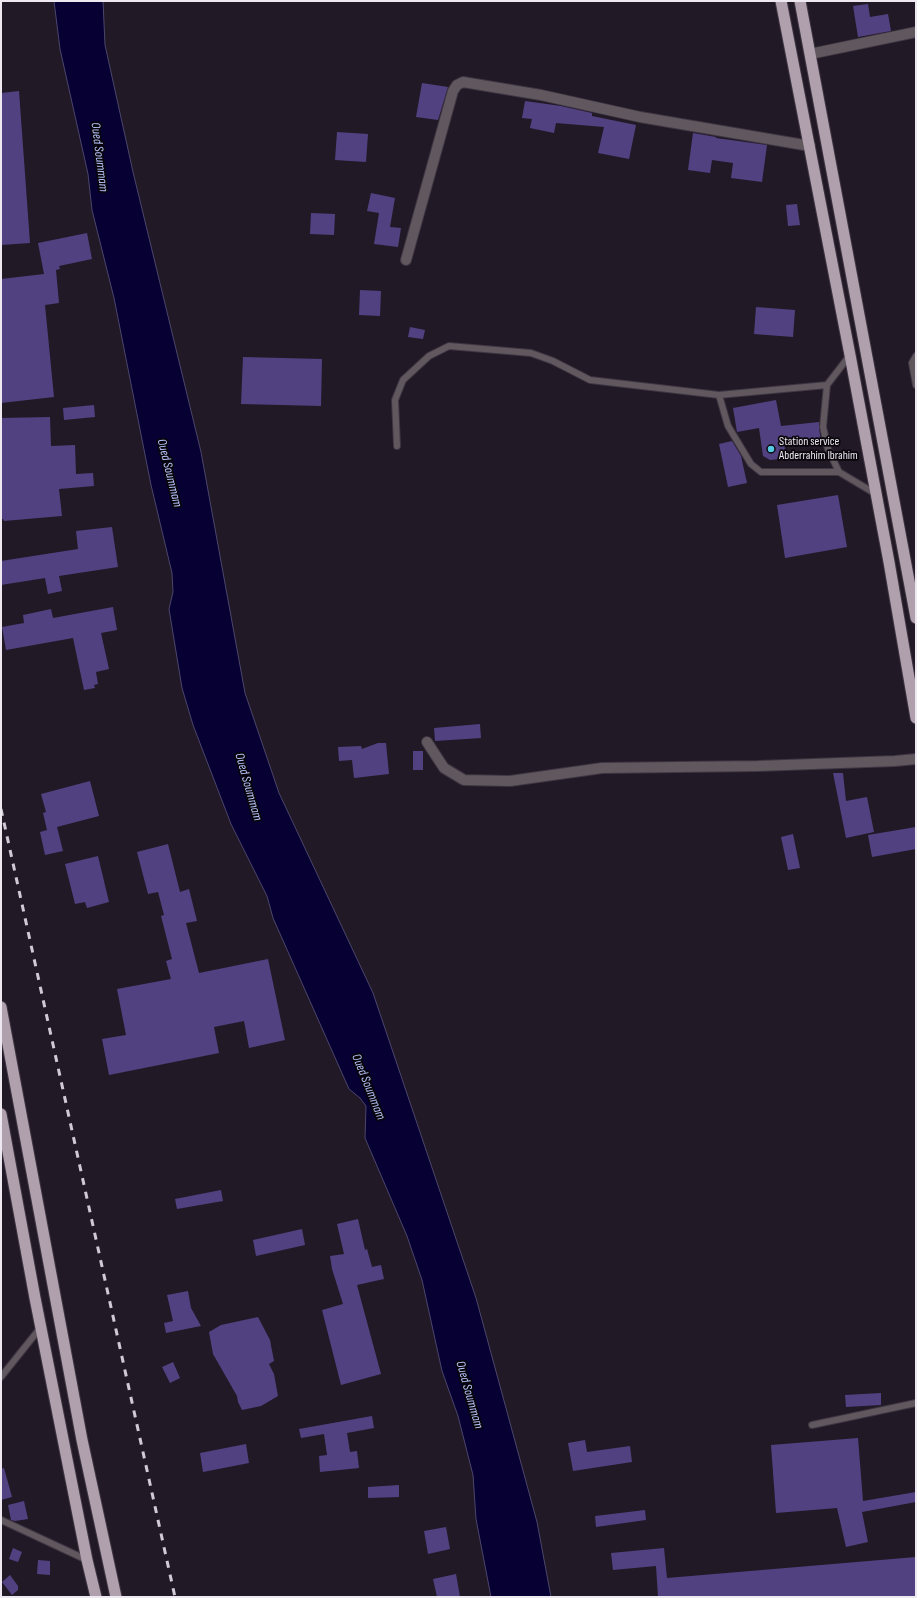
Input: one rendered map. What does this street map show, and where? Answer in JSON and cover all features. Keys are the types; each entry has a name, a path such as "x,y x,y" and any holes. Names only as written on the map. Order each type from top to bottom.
{"highway":[{"path":"781,1 850,354 916,718"},
{"path":"800,1 916,618"},
{"path":"1,1007 82,1440 116,1597"},
{"path":"1,1114 87,1560 96,1597"}],"street":[{"path":"810,54 916,32"},
{"path":"406,260 453,91 457,85 463,82 541,95 640,117 810,146"},
{"path":"426,742 444,768 464,780 510,781 602,768 766,766 916,759"}],"lane":[{"path":"397,446 395,400 403,380 429,356 449,346 532,353 553,361 590,380 719,395 827,385"},
{"path":"839,472 828,449 823,427 827,385 850,354"},
{"path":"916,356 912,363 916,385"},
{"path":"719,395 728,426 751,464 761,472 839,472 876,494"},
{"path":"1,1377 41,1326"},
{"path":"812,1425 916,1403"},
{"path":"1,1520 87,1560"}],"water":[{"name":"Oued Soummam","path":"54,1 103,1 105,45 133,172 201,452 245,693 279,793 373,993 476,1298 537,1522 551,1597 491,1597 476,1519 473,1475 458,1416 442,1371 422,1280 407,1236 365,1138 366,1106 360,1098 349,1089 273,918 267,896 231,824 193,725 182,688 169,609 173,592 172,573 151,485 114,298 92,210 88,174 60,49"}],"building":[{"path":"868,4 870,17 888,14 891,31 858,37 853,6"},
{"path":"422,83 448,87 438,120 416,117"},
{"path":"19,91 30,243 1,245 1,93"},
{"path":"525,101 561,106 592,113 592,116 636,125 629,159 598,153 604,127 556,123 554,133 530,128 532,119 522,118"},
{"path":"337,132 368,134 366,162 335,160"},
{"path":"693,133 716,138 767,145 762,182 731,178 733,163 712,160 710,173 688,170"},
{"path":"371,193 395,198 390,227 401,228 398,247 374,244 379,213 367,211"},
{"path":"797,204 800,225 788,226 786,205"},
{"path":"311,213 335,214 334,235 310,234"},
{"path":"87,233 92,259 59,266 60,269 56,270 59,303 45,305 54,397 1,403 1,279 44,274 38,243"},
{"path":"360,290 381,291 380,316 359,315"},
{"path":"756,307 795,310 793,337 754,334"},
{"path":"410,327 425,330 423,339 408,337"},
{"path":"243,357 322,359 321,406 241,404"},
{"path":"776,400 781,426 819,422 821,441 784,444 786,454 780,459 770,460 763,456 759,428 737,432 733,408"},
{"path":"94,405 95,417 64,420 63,408"},
{"path":"50,417 51,446 75,445 76,474 93,473 94,486 59,489 62,516 4,521 1,519 1,418"},
{"path":"732,441 741,456 747,483 728,487 719,444"},
{"path":"838,495 847,547 785,558 777,505"},
{"path":"112,527 118,567 59,576 62,591 48,594 45,578 1,585 1,561 78,549 76,531"},
{"path":"113,607 117,630 101,633 109,669 96,672 98,684 94,685 95,688 84,690 73,638 6,650 2,627 24,623 23,615 51,609 53,618"},
{"path":"480,724 481,738 435,741 434,728"},
{"path":"378,743 386,743 389,774 354,778 352,760 339,761 338,747 361,746 362,749"},
{"path":"413,751 423,751 423,770 413,770"},
{"path":"833,773 843,773 846,801 867,797 874,832 846,838"},
{"path":"90,781 99,816 57,827 63,851 45,855 40,832 47,830 43,813 46,812 41,794"},
{"path":"916,827 916,849 872,857 868,835"},
{"path":"793,834 800,868 788,870 781,837"},
{"path":"168,844 180,892 189,889 197,921 186,923 199,973 268,959 285,1040 249,1048 244,1021 214,1027 219,1053 109,1075 102,1039 126,1035 117,989 171,979 166,961 172,959 161,916 164,915 158,892 148,894 137,852"},
{"path":"98,856 109,902 87,908 85,902 75,904 65,864"},
{"path":"221,1190 223,1201 177,1209 175,1199"},
{"path":"358,1219 365,1250 367,1249 372,1267 381,1265 384,1279 357,1285 381,1374 341,1385 322,1310 343,1304 332,1269 330,1256 344,1254 337,1224"},
{"path":"302,1229 305,1245 256,1256 253,1240"},
{"path":"188,1291 191,1308 201,1326 166,1333 164,1323 173,1321 167,1295"},
{"path":"258,1317 270,1340 274,1361 269,1364 274,1374 278,1396 261,1406 242,1410 237,1396 213,1354 209,1332 221,1325"},
{"path":"173,1362 180,1378 170,1383 162,1367"},
{"path":"881,1393 881,1405 846,1407 845,1395"},
{"path":"372,1416 374,1428 347,1433 350,1452 357,1451 359,1468 320,1472 319,1456 327,1455 324,1434 301,1438 299,1429"},
{"path":"858,1438 863,1501 916,1492 916,1502 862,1512 868,1542 846,1547 837,1508 776,1513 771,1445"},
{"path":"585,1440 587,1452 630,1446 632,1462 573,1471 568,1443"},
{"path":"246,1444 249,1463 203,1472 200,1453"},
{"path":"4,1468 12,1497 1,1500 1,1469"},
{"path":"399,1485 399,1497 368,1498 368,1487"},
{"path":"24,1501 28,1519 15,1521 11,1520 8,1505"},
{"path":"645,1510 646,1520 596,1527 595,1516"},
{"path":"446,1527 450,1549 428,1554 424,1531"},
{"path":"13,1548 22,1552 18,1562 9,1559"},
{"path":"664,1548 667,1578 916,1557 916,1597 658,1597 656,1566 613,1570 611,1553"},
{"path":"38,1560 50,1561 50,1575 37,1574"},
{"path":"456,1574 460,1597 437,1597 433,1579"},
{"path":"10,1575 18,1586 18,1590 12,1595 2,1582"}],"railway":[{"path":"1,809 175,1597"}],"place":[{"name":"Station service Abderrahim Ibrahim","path":"771,449"}]}
